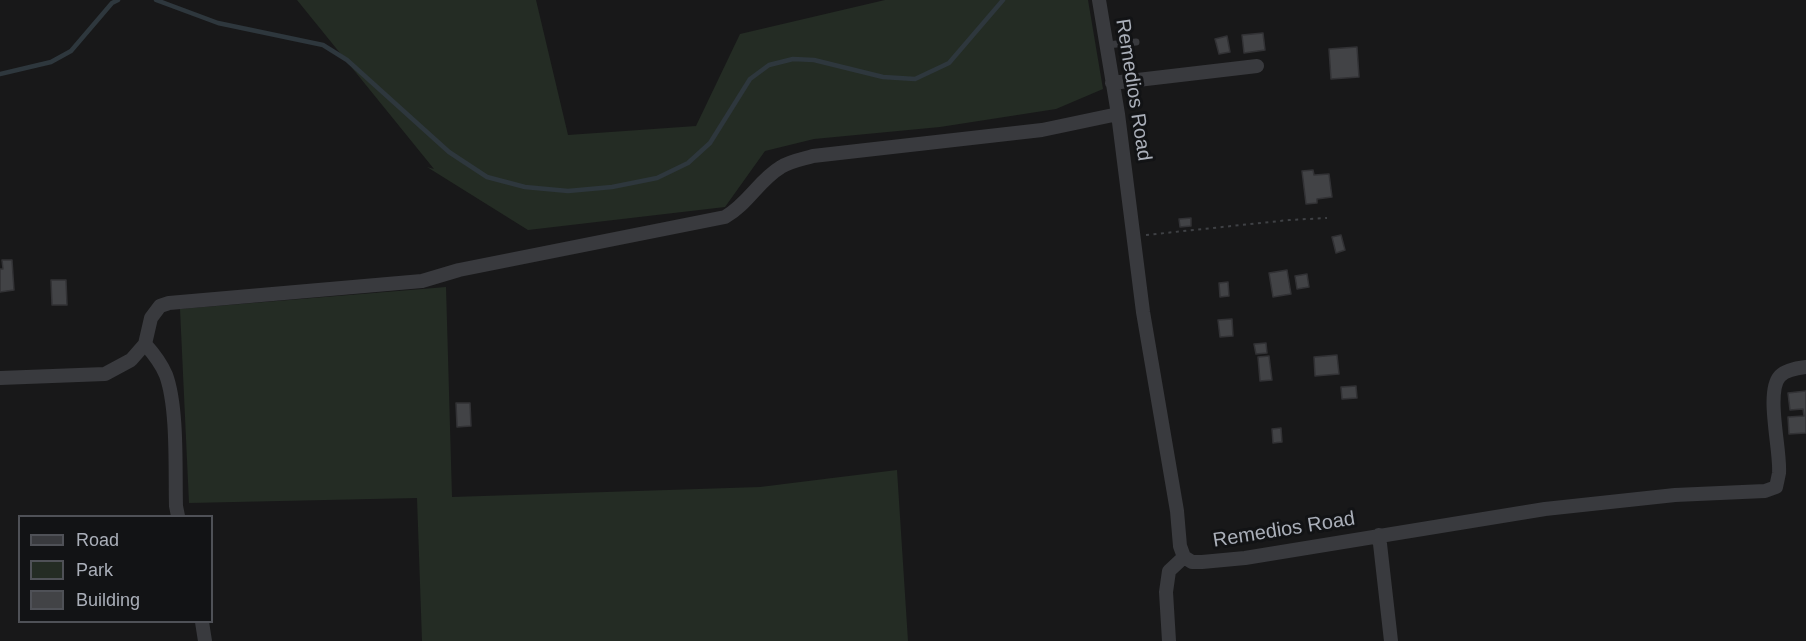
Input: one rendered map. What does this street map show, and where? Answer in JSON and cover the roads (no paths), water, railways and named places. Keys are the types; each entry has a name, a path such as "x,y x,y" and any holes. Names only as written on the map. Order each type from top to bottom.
{"street":[{"name":"Remedios Road","path":"1099,0 1118,114 1143,312 1177,511 1180,546 1184,557 1192,562 1245,558 1545,509 1674,495 1764,491 1776,487 1779,473 1775,384 1780,376 1791,370 1806,367"},
{"path":"1112,83 1257,66"},
{"path":"0,378 105,374 131,360 145,344 151,318 160,306 169,303 422,281 470,268 725,216 739,209 757,187 782,166 813,156 1042,130 1118,114"},
{"path":"145,344 158,358 166,377 173,416 178,515"},
{"path":"1379,535 1391,641"},
{"path":"1169,641 1166,592 1169,571 1184,557"},
{"path":"202,623 205,641"}],"lane":[{"path":"1107,45 1136,42"}],"waterway":[{"path":"0,74 51,62 71,51 112,3 118,0"},
{"path":"156,0 218,23 323,45 347,60 449,152 487,177 525,187 568,191 612,187 657,178 688,163 710,143 750,79 769,65 793,59 814,60 883,77 915,79 949,63 1003,0"}]}
